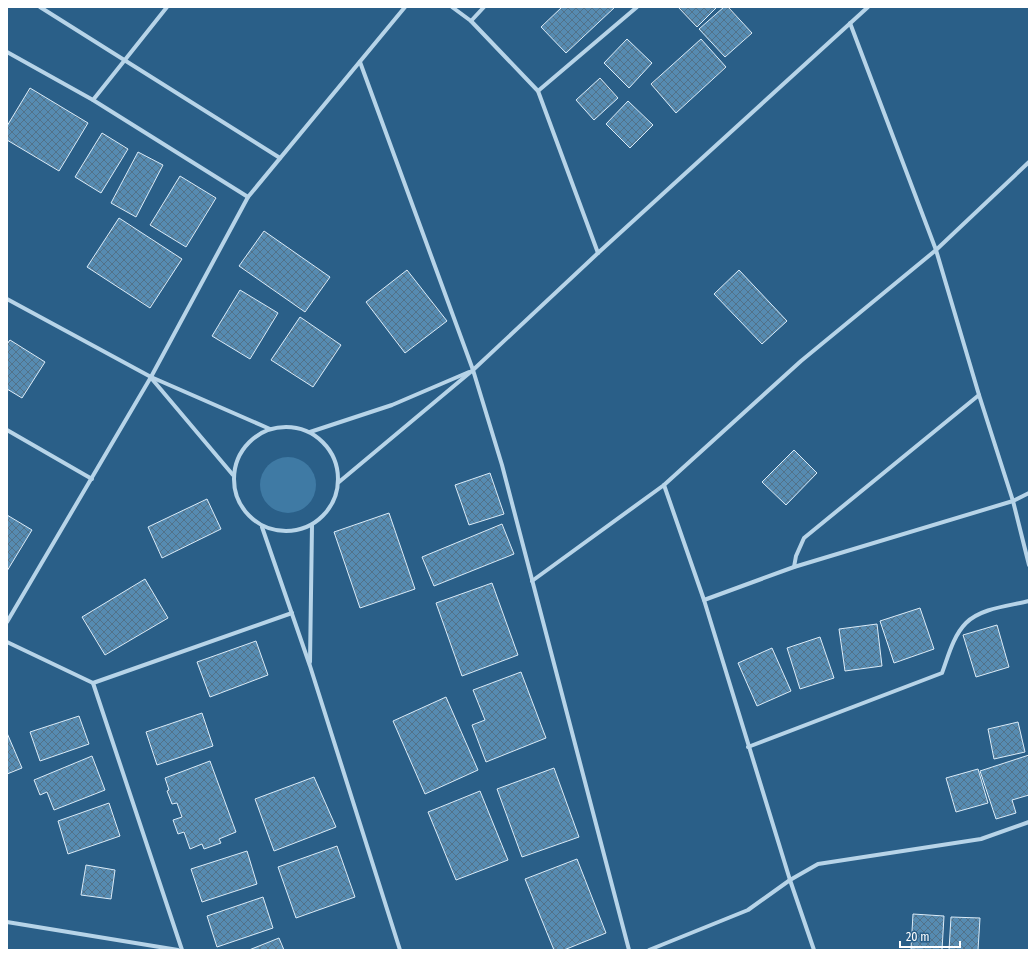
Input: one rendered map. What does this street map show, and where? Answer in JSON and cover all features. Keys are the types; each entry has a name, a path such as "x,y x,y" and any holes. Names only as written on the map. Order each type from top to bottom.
{"street":[{"path":"40,7 280,158"},
{"path":"93,100 167,7"},
{"path":"7,622 151,377 248,197 405,7"},
{"path":"452,7 471,21 538,90 598,253"},
{"path":"471,21 484,7"},
{"path":"538,90 636,7"},
{"path":"339,482 473,370 598,253 868,7"},
{"path":"850,23 936,250 979,395 1013,502 1029,565"},
{"path":"7,52 93,100 248,197"},
{"path":"360,62 473,370 502,465 629,950"},
{"path":"532,581 664,485 800,361 936,250 1029,162"},
{"path":"7,299 151,377 270,429"},
{"path":"310,432 392,405 473,370"},
{"path":"151,377 233,475"},
{"path":"794,567 799,547 804,538 979,395"},
{"path":"290,426 310,432 326,444 336,462 339,482 331,507 312,525 296,531 279,532 262,527 246,514 236,496 233,475 239,455 252,439 270,429 290,426"},
{"path":"7,430 92,479"},
{"path":"664,485 704,600 748,747 814,950"},
{"path":"704,600 794,567 1013,502 1029,493"},
{"path":"310,666 312,525"},
{"path":"262,527 310,666 400,950"},
{"path":"748,747 942,673 952,644 965,623 985,611 1029,601"},
{"path":"7,642 93,683 292,613"},
{"path":"93,683 182,950"},
{"path":"649,950 748,910 790,880 818,864 981,839 1029,822"},
{"path":"7,922 178,950"}],"shaded area":[{"path":"288,457 299,459 308,465 314,474 316,485 314,496 308,505 299,511 288,513 277,511 268,505 262,496 260,485 262,474 268,465 277,459"}],"building":[{"path":"562,7 615,7 566,53 541,27"},
{"path":"678,7 717,7 697,27"},
{"path":"724,7 728,7 752,33 725,57 699,29"},
{"path":"627,39 652,63 629,88 604,63"},
{"path":"701,39 726,67 676,113 651,84"},
{"path":"600,78 618,98 594,120 576,100"},
{"path":"30,88 88,123 59,171 7,140 7,126"},
{"path":"628,101 653,125 630,148 606,124"},
{"path":"102,133 128,149 101,193 75,177"},
{"path":"138,152 163,165 136,217 111,203"},
{"path":"180,176 216,198 186,247 150,225"},
{"path":"119,218 182,259 150,308 87,267"},
{"path":"264,231 330,277 305,312 239,266"},
{"path":"407,270 447,321 405,353 366,302"},
{"path":"739,270 787,321 762,344 714,294"},
{"path":"240,290 278,313 250,359 212,336"},
{"path":"300,317 341,345 313,387 271,360"},
{"path":"10,340 45,362 22,398 7,389 7,344"},
{"path":"794,450 817,473 786,505 762,482"},
{"path":"490,473 504,514 469,525 455,485"},
{"path":"207,499 221,529 162,558 148,527"},
{"path":"389,513 415,589 360,608 334,532"},
{"path":"7,515 32,530 7,571"},
{"path":"502,524 514,554 434,586 422,557"},
{"path":"145,579 168,618 105,655 82,617"},
{"path":"492,583 518,655 462,676 436,603"},
{"path":"920,608 934,649 894,663 880,621"},
{"path":"877,624 882,666 845,671 839,629"},
{"path":"997,625 1009,667 976,677 963,635"},
{"path":"820,637 834,678 800,689 787,648"},
{"path":"256,641 268,675 210,697 197,662"},
{"path":"772,648 791,691 757,706 738,663"},
{"path":"521,672 546,738 486,762 472,725 485,720 473,690"},
{"path":"446,697 478,770 425,794 393,721"},
{"path":"202,713 213,746 157,765 146,732"},
{"path":"79,716 89,744 40,761 30,732"},
{"path":"1018,722 1025,752 994,759 988,729"},
{"path":"7,733 22,768 7,774"},
{"path":"1029,755 1029,795 1012,800 1016,813 996,819 980,771"},
{"path":"92,756 105,790 54,810 47,792 40,795 34,780"},
{"path":"210,761 236,832 219,839 221,843 204,849 202,844 190,849 184,832 178,834 173,820 182,817 177,803 172,804 167,791 169,790 165,778"},
{"path":"554,768 579,837 522,857 497,789"},
{"path":"978,769 988,803 956,812 946,778"},
{"path":"314,777 336,827 274,851 255,799"},
{"path":"480,791 508,860 456,880 428,812"},
{"path":"109,803 120,836 68,854 58,821"},
{"path":"337,846 355,897 296,918 278,867"},
{"path":"247,851 257,884 202,902 191,869"},
{"path":"577,859 606,933 564,950 554,950 525,879"},
{"path":"86,865 115,870 111,899 81,895"},
{"path":"263,897 273,928 217,947 207,916"},
{"path":"913,914 944,916 942,950 911,949"},
{"path":"951,917 980,918 978,950 949,950"},
{"path":"279,938 284,950 249,950"}]}
